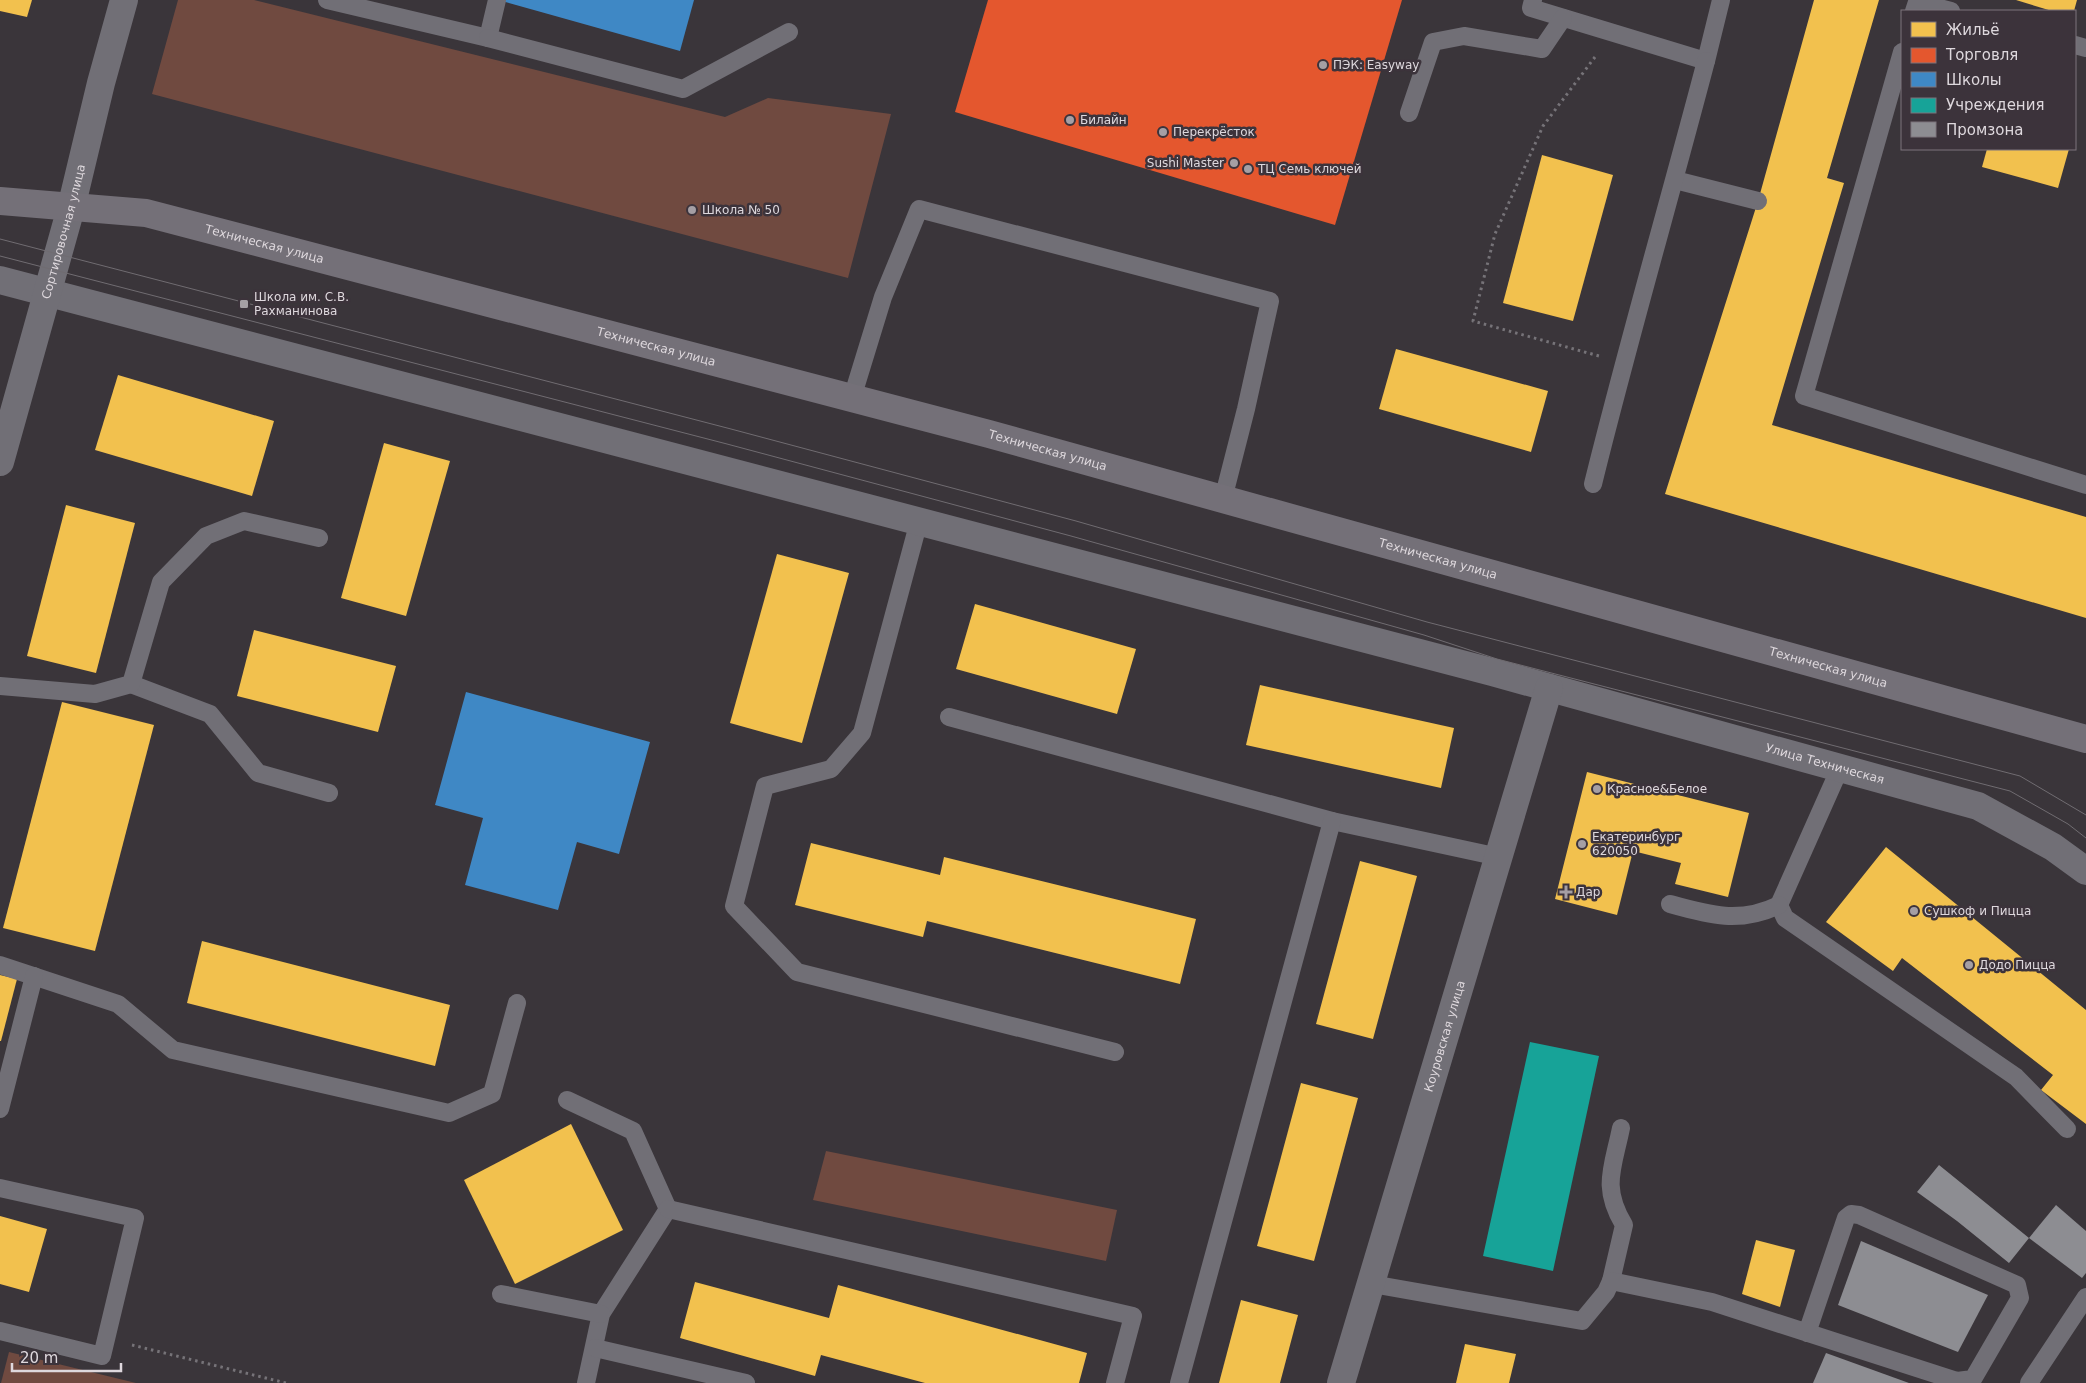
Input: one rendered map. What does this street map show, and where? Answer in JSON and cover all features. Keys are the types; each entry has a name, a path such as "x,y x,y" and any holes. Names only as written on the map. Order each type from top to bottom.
{"main road":[{"name":"Техническая улица","path":"0,201 71,208 146,212 852,398 2086,739"}],"street":[{"name":"Сортировочная улица","path":"0,462 71,208 100,83 124,0"},
{"name":"Улица Техническая","path":"0,280 1549,688 1978,806 2053,847 2086,870"},
{"name":"Коуровская улица","path":"1341,1383 1549,688"}],"lane":[{"path":"327,0 488,38 683,89 789,32"},
{"path":"488,38 497,0"},
{"path":"1533,0 1531,8 1706,61"},
{"path":"1593,484 1623,362 1675,180 1721,0"},
{"path":"1914,10 1917,2 1947,10"},
{"path":"1409,113 1433,42 1464,36 1542,49 1563,18"},
{"path":"1901,56 1804,396 2086,485"},
{"path":"1675,180 1758,201"},
{"path":"852,398 883,297 919,209 1270,301 1223,499"},
{"path":"131,684 161,582 206,536 244,521 319,538"},
{"path":"919,522 862,733 831,769 765,786 734,906 797,972 1115,1052"},
{"path":"0,686 95,694 131,684 210,714 258,773 329,793"},
{"path":"949,717 1332,821 1499,857"},
{"path":"1670,904 1709,915 1746,917 1779,905 1840,768"},
{"path":"1179,1383 1332,821"},
{"path":"1779,905 1785,918 2016,1077 2067,1129"},
{"path":"0,965 118,1004 173,1050 449,1113 492,1094 517,1003"},
{"path":"0,1109 34,976"},
{"path":"567,1100 633,1131 668,1209"},
{"path":"1372,1284 1582,1322 1606,1292 1611,1281 1624,1225 1614,1209 1610,1186 1612,1166 1621,1128"},
{"path":"0,1188 135,1218 102,1356 0,1331"},
{"path":"586,1383 601,1314 668,1209"},
{"path":"668,1209 1133,1316 1115,1383"},
{"path":"1611,1281 1712,1302 1807,1333 1957,1381 1973,1379 2020,1298 2017,1285 1859,1215 1851,1214 1846,1218 1807,1333"},
{"path":"501,1294 601,1314"},
{"path":"2037,1378 2086,1297"},
{"path":"595,1348 746,1383"}],"path":[{"path":"1613,33 1543,126 1495,234 1473,321 1623,362"},
{"path":"107,1340 286,1383"}],"shaded area":[{"path":"178,0 254,0 725,117 768,98 891,114 848,278 152,94"},
{"path":"826,1151 1117,1210 1106,1261 813,1200"},
{"path":"9,1352 136,1383 1,1383"}],"building: Жильё":[{"path":"0,0 32,0 27,17 0,11"},
{"path":"1814,0 1879,0 1827,178 1844,183 1772,425 2086,517 2086,618 1665,494 1758,201"},
{"path":"2016,0 2077,0 2074,10 2049,10"},
{"path":"1987,150 2069,150 2058,188 1982,167"},
{"path":"1542,155 1613,175 1573,321 1503,303"},
{"path":"1396,349 1548,391 1531,452 1379,409"},
{"path":"118,375 274,421 252,496 95,450"},
{"path":"384,443 450,461 406,616 341,598"},
{"path":"66,505 135,523 96,673 27,656"},
{"path":"777,554 849,573 802,743 730,723"},
{"path":"975,604 1136,649 1117,714 956,669"},
{"path":"254,630 396,666 378,732 237,696"},
{"path":"1260,685 1454,728 1441,788 1246,745"},
{"path":"62,702 154,725 95,951 3,928"},
{"path":"1587,772 1749,813 1728,897 1675,884 1681,863 1633,851 1617,915 1555,899"},
{"path":"811,843 940,875 944,857 1196,919 1180,984 927,921 923,937 795,905"},
{"path":"1886,847 2086,1010 2086,1124 2041,1090 2053,1075 1902,958 1893,971 1826,922"},
{"path":"1360,861 1417,876 1373,1039 1316,1024"},
{"path":"202,941 450,1005 435,1066 187,1003"},
{"path":"0,975 17,979 1,1041 0,1041"},
{"path":"1301,1083 1358,1098 1314,1261 1257,1246"},
{"path":"571,1124 623,1230 515,1284 464,1180"},
{"path":"0,1216 47,1229 29,1292 0,1284"},
{"path":"1756,1240 1795,1250 1780,1307 1742,1294"},
{"path":"695,1282 829,1318 838,1285 1087,1353 1079,1383 925,1383 821,1355 815,1376 680,1338"},
{"path":"1241,1300 1298,1315 1280,1383 1219,1383"},
{"path":"1465,1344 1516,1354 1509,1383 1456,1383"}],"building: Торговля":[{"name":"ТЦ Семь ключей","path":"988,0 1402,0 1335,225 955,112"}],"building: Школы":[{"path":"498,0 694,0 680,51"},
{"path":"466,692 650,742 619,854 577,842 558,910 465,885 483,818 435,805"}],"building: Учреждения":[{"path":"1530,1042 1599,1056 1553,1271 1483,1256"}],"building: Промзона":[{"path":"1939,1165 2029,1238 2009,1263 1917,1192"},
{"path":"2056,1205 2086,1231 2086,1273 2082,1278 2029,1238"},
{"path":"1861,1241 1988,1295 1958,1352 1838,1305"},
{"path":"1826,1353 1909,1383 1813,1383"}],"tram line":[{"path":"0,239 731,429 1076,521 1427,622 2020,776 2086,815"},
{"path":"0,256 727,444 1071,536 1424,635 1497,659 2010,791 2068,824 2086,838"}],"place":[{"name":"ПЭК: Easyway","path":"1323,65"},
{"name":"Билайн","path":"1070,120"},
{"name":"Перекрёсток","path":"1163,132"},
{"name":"Sushi Master","path":"1234,163"},
{"name":"ТЦ Семь ключей","path":"1248,169"},
{"name":"Школа № 50","path":"692,210"},
{"name":"Школа им. С.В. Рахманинова","path":"244,304"},
{"name":"Красное&Белое","path":"1597,789"},
{"name":"Екатеринбург 620050","path":"1582,844"},
{"name":"Дар","path":"1566,892"},
{"name":"Сушкоф и Пицца","path":"1914,911"},
{"name":"Додо Пицца","path":"1969,965"}]}
